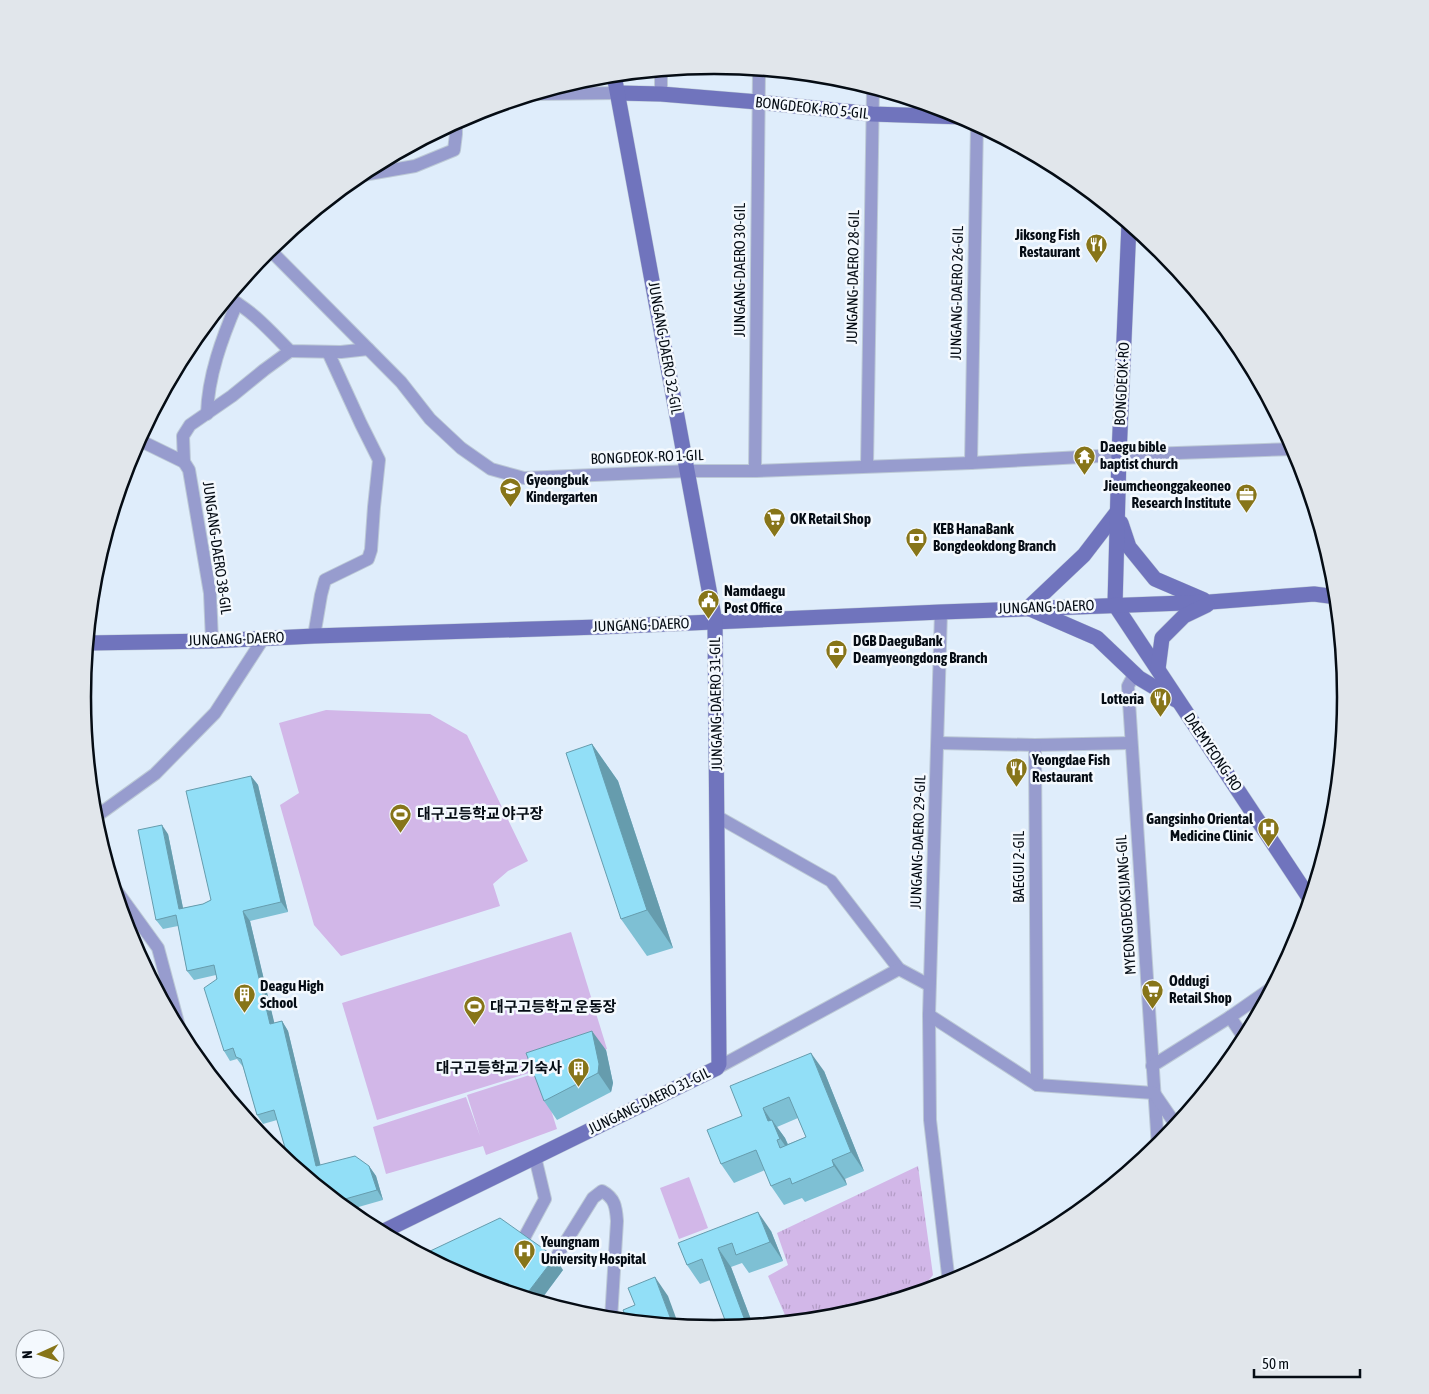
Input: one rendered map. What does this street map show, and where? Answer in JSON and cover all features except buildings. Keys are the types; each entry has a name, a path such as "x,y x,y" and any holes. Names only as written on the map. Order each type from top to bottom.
{"main road":[{"name":"JUNGANG-DAERO 32-GIL","path":"615,82 716,622"},
{"name":"BONGDEOK-RO 5-GIL","path":"618,94 661,94 872,114 940,116"},
{"name":"BONGDEOK-RO","path":"1115,605 1129,231"},
{"path":"1117,512 1129,547 1154,578 1211,602"},
{"path":"1117,512 1084,555 1028,608 1097,638 1139,678 1179,702"},
{"name":"JUNGANG-DAERO","path":"1314,594 1328,589"},
{"name":"JUNGANG-DAERO","path":"94,643 212,641 599,627 1211,602 1314,594 1329,596"},
{"path":"1158,670 1162,638 1184,616 1211,602"},
{"name":"DAEMYEONG-RO","path":"1115,605 1306,893"},
{"name":"JUNGANG-DAERO 31-GIL","path":"389,1228 717,1068 719,1064 716,622"}],"street":[{"name":"JUNGANG-DAERO 30-GIL","path":"755,471 759,75"},
{"path":"661,76 661,94"},
{"name":"BONGDEOK-RO 5-GIL","path":"557,94 618,94"},
{"name":"JUNGANG-DAERO 28-GIL","path":"867,466 873,94"},
{"path":"379,172 415,166 454,150 456,130"},
{"name":"JUNGANG-DAERO 26-GIL","path":"971,463 977,132"},
{"name":"BONGDEOK-RO 1-GIL","path":"275,255 401,382 430,419 461,448 491,469 524,478 971,463 1119,455 1286,449"},
{"path":"233,302 270,330 290,351 328,352 368,349"},
{"path":"207,414 208,395 231,304"},
{"name":"JUNGANG-DAERO 38-GIL","path":"212,641 210,594 189,470 184,462 184,436 190,425 232,396 290,351"},
{"path":"314,636 325,580 368,560 371,550 379,460 328,352"},
{"path":"146,443 184,462"},
{"name":"JUNGANG-DAERO 29-GIL","path":"941,612 929,985 930,1120 948,1275"},
{"path":"102,812 155,774 215,714 264,639"},
{"name":"MYEONGDEOKSIJANG-GIL","path":"1135,673 1128,686 1157,1136"},
{"path":"938,743 1035,745 1132,743"},
{"name":"BAEGUI 2-GIL","path":"1035,745 1037,1085"},
{"path":"718,817 831,881 899,970 929,985"},
{"path":"127,906 158,948 174,1006"},
{"path":"717,1068 899,970"},
{"path":"1152,1066 1230,1017 1262,994"},
{"path":"929,1015 1037,1085 1154,1092 1172,1120"},
{"path":"1230,1017 1240,1032"},
{"path":"513,1259 545,1199 535,1157"},
{"path":"534,1293 592,1198 602,1191 609,1195 616,1206 617,1221 611,1311"}],"green space":[{"name":"대구고등학교 야구장","path":"326,710 430,714 467,735 528,861 508,871 493,884 500,906 341,956 314,925 280,805 299,793 279,723"},
{"name":"대구고등학교 운동장","path":"571,932 607,1049 377,1120 342,1003"},
{"path":"539,1072 557,1129 486,1155 483,1146 386,1174 373,1127 466,1097 480,1136 467,1095"},
{"path":"918,1166 933,1275 927,1283 876,1299 785,1316 768,1276 788,1265 777,1233"},
{"path":"689,1177 708,1228 679,1239 660,1188"}],"place":[{"name":"Jiksong Fish Restaurant","path":"1096,263"},
{"name":"Daegu bible baptist church","path":"1084,475"},
{"name":"Gyeongbuk Kindergarten","path":"510,508"},
{"name":"Jieumcheonggakeoneo Research Institute","path":"1247,514"},
{"name":"OK Retail Shop","path":"774,538"},
{"name":"KEB HanaBank Bongdeokdong Branch","path":"917,557"},
{"name":"Namdaegu Post Office","path":"708,619"},
{"name":"DGB DaeguBank Deamyeongdong Branch","path":"837,669"},
{"name":"Lotteria","path":"1160,718"},
{"name":"Yeongdae Fish Restaurant","path":"1016,788"},
{"name":"대구고등학교 야구장","path":"401,833"},
{"name":"Gangsinho Oriental Medicine Clinic","path":"1269,847"},
{"name":"Oddugi Retail Shop","path":"1153,1009"},
{"name":"Deagu High School","path":"244,1014"},
{"name":"대구고등학교 운동장","path":"474,1026"},
{"name":"대구고등학교 기숙사","path":"578,1087"},
{"name":"Yeungnam University Hospital","path":"525,1270"}]}
